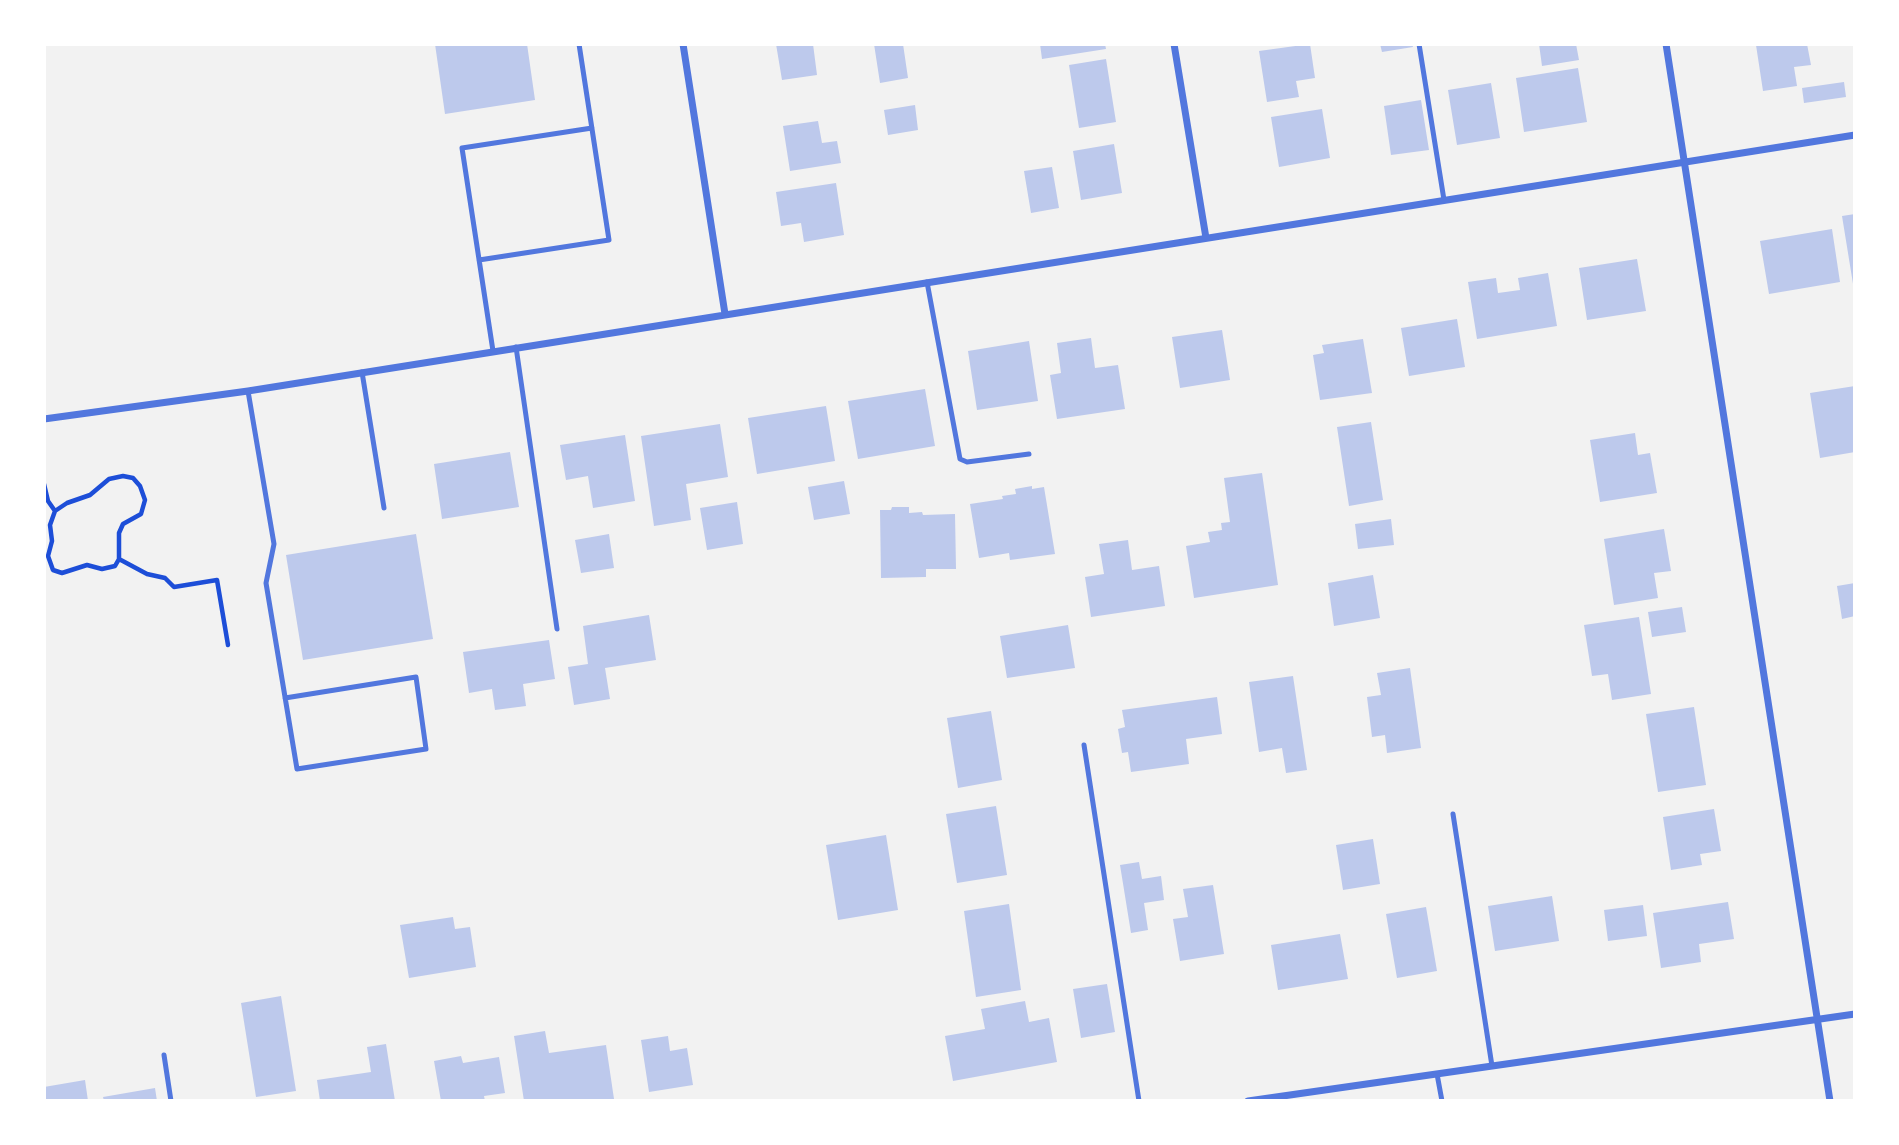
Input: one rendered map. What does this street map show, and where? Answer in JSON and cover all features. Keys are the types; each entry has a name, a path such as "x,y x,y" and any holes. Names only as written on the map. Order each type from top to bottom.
{"street":[{"path":"683,44 724,314"},
{"path":"1174,44 1206,238"},
{"path":"1666,44 1829,1101"},
{"path":"44,419 248,391 1855,135"},
{"path":"1248,1101 1855,1014"}],"lane":[{"path":"479,260 609,240 579,44"},
{"path":"1419,44 1444,200"},
{"path":"493,351 462,148 592,128"},
{"path":"927,282 960,459 967,462 1029,454"},
{"path":"516,347 557,629"},
{"path":"362,372 384,508"},
{"path":"248,391 274,544 266,583 285,698 297,769 426,749 415,677 285,698"},
{"path":"1084,745 1139,1101"},
{"path":"1452,814 1492,1066"},
{"path":"164,1055 171,1101"},
{"path":"1437,1074 1442,1101"}],"path":[{"path":"123,476 133,478 143,490 145,500 141,514 123,524 118,533 119,559 115,566 107,568 87,565 62,573 53,570 48,556 52,541 50,525 55,511 67,503 90,495 109,479 123,476"},
{"path":"44,484 48,500 55,511"},
{"path":"119,559 147,574 164,578 174,587 217,580 228,645"}],"building":[{"path":"435,44 527,44 535,100 445,114"},
{"path":"776,44 813,44 817,75 782,80"},
{"path":"874,44 903,44 908,78 880,83"},
{"path":"1040,44 1105,44 1106,49 1042,59"},
{"path":"1310,44 1315,78 1296,81 1299,97 1267,102 1259,51"},
{"path":"1380,44 1412,44 1413,47 1382,52"},
{"path":"1539,44 1576,44 1579,60 1542,66"},
{"path":"1807,44 1811,65 1794,67 1797,86 1763,91 1756,45"},
{"path":"1106,59 1116,122 1079,128 1069,65"},
{"path":"1578,68 1587,122 1524,132 1516,78"},
{"path":"1844,82 1846,97 1804,103 1802,88"},
{"path":"1491,83 1500,138 1457,145 1448,90"},
{"path":"1421,100 1429,150 1391,155 1384,106"},
{"path":"915,105 918,130 888,135 884,110"},
{"path":"1322,109 1330,158 1279,167 1271,117"},
{"path":"818,121 822,143 837,141 841,163 790,171 783,126"},
{"path":"1114,144 1122,193 1081,200 1073,151"},
{"path":"1052,167 1059,208 1031,213 1024,171"},
{"path":"836,183 844,235 804,242 801,223 781,226 776,192"},
{"path":"1855,214 1855,290 1854,290 1842,216"},
{"path":"1832,229 1840,282 1769,294 1760,241"},
{"path":"1637,259 1646,311 1587,320 1579,268"},
{"path":"1548,273 1557,326 1477,339 1468,282 1496,278 1498,293 1520,290 1518,278"},
{"path":"1457,319 1465,367 1409,376 1401,328"},
{"path":"1222,330 1230,380 1180,388 1172,337"},
{"path":"1091,338 1095,368 1118,365 1125,409 1057,419 1050,375 1061,373 1057,343"},
{"path":"1363,339 1372,393 1320,400 1313,355 1324,353 1322,345"},
{"path":"1029,341 1038,401 977,410 968,351"},
{"path":"1855,386 1855,452 1820,458 1810,393"},
{"path":"925,389 935,446 858,459 848,401"},
{"path":"826,406 835,461 757,474 748,418"},
{"path":"1371,422 1383,500 1349,506 1337,427"},
{"path":"720,424 728,477 686,484 691,520 654,526 641,436"},
{"path":"1635,433 1638,455 1650,453 1657,493 1600,502 1590,440"},
{"path":"625,435 635,501 593,508 588,476 566,480 560,445"},
{"path":"510,452 519,507 442,519 434,464"},
{"path":"1262,473 1278,585 1194,598 1186,546 1210,542 1208,532 1222,530 1221,523 1230,522 1224,478"},
{"path":"844,481 850,514 814,520 808,487"},
{"path":"1032,486 1032,489 1044,487 1055,554 1010,560 1009,553 979,558 970,504 1003,499 1002,496 1016,494 1015,489"},
{"path":"737,502 743,544 707,550 700,508"},
{"path":"892,507 909,507 909,513 922,512 923,515 955,514 956,569 926,569 926,577 881,578 880,510 891,510"},
{"path":"1391,519 1394,545 1358,549 1355,524"},
{"path":"1664,529 1671,571 1654,573 1658,598 1614,605 1604,539"},
{"path":"416,534 433,639 303,660 286,555"},
{"path":"609,534 614,568 581,573 575,540"},
{"path":"1128,540 1132,570 1159,566 1165,606 1091,617 1085,577 1104,574 1099,544"},
{"path":"1373,575 1380,618 1334,626 1328,583"},
{"path":"1855,583 1855,616 1842,619 1837,586"},
{"path":"1682,607 1686,632 1652,637 1648,612"},
{"path":"649,615 656,660 605,668 610,699 574,705 568,667 588,664 583,626"},
{"path":"1639,617 1651,694 1612,700 1608,674 1592,676 1584,625"},
{"path":"1068,625 1075,668 1007,678 1000,636"},
{"path":"549,640 555,679 523,684 526,706 495,710 492,689 469,693 463,652"},
{"path":"1410,668 1421,748 1387,753 1385,735 1372,737 1367,697 1381,695 1377,673"},
{"path":"1293,676 1307,770 1286,773 1282,748 1259,752 1249,682"},
{"path":"1217,697 1222,734 1186,739 1189,764 1131,772 1128,752 1122,753 1118,729 1125,727 1122,710"},
{"path":"1694,707 1706,785 1658,792 1646,714"},
{"path":"991,711 1002,780 958,788 947,718"},
{"path":"996,806 1007,875 957,883 946,814"},
{"path":"1714,809 1721,851 1700,854 1702,865 1671,870 1663,817"},
{"path":"886,835 898,910 838,920 826,845"},
{"path":"1373,839 1380,884 1343,890 1336,845"},
{"path":"1139,862 1142,879 1161,876 1164,900 1144,903 1148,930 1131,933 1120,865"},
{"path":"1213,885 1224,954 1180,961 1173,919 1188,917 1183,889"},
{"path":"1552,896 1559,941 1495,951 1488,906"},
{"path":"1728,902 1734,939 1699,944 1701,962 1661,968 1653,913"},
{"path":"1009,904 1021,990 976,997 964,911"},
{"path":"1643,905 1647,936 1608,941 1604,910"},
{"path":"1426,907 1437,971 1397,978 1386,914"},
{"path":"453,917 455,929 470,927 476,967 409,978 400,925"},
{"path":"1340,934 1348,979 1278,990 1271,945"},
{"path":"1107,984 1115,1032 1081,1038 1073,989"},
{"path":"281,996 296,1091 256,1097 241,1003"},
{"path":"1025,1001 1029,1022 1049,1018 1057,1062 953,1081 945,1036 985,1029 981,1009"},
{"path":"545,1031 549,1053 606,1045 614,1099 524,1101 514,1036"},
{"path":"668,1036 670,1051 687,1048 693,1085 649,1092 641,1040"},
{"path":"386,1044 395,1101 320,1101 317,1080 371,1072 367,1047"},
{"path":"461,1056 463,1063 499,1057 505,1093 484,1096 485,1101 441,1101 434,1061"},
{"path":"85,1080 88,1101 44,1101 44,1087"},
{"path":"155,1088 157,1101 104,1101 103,1097"}]}
